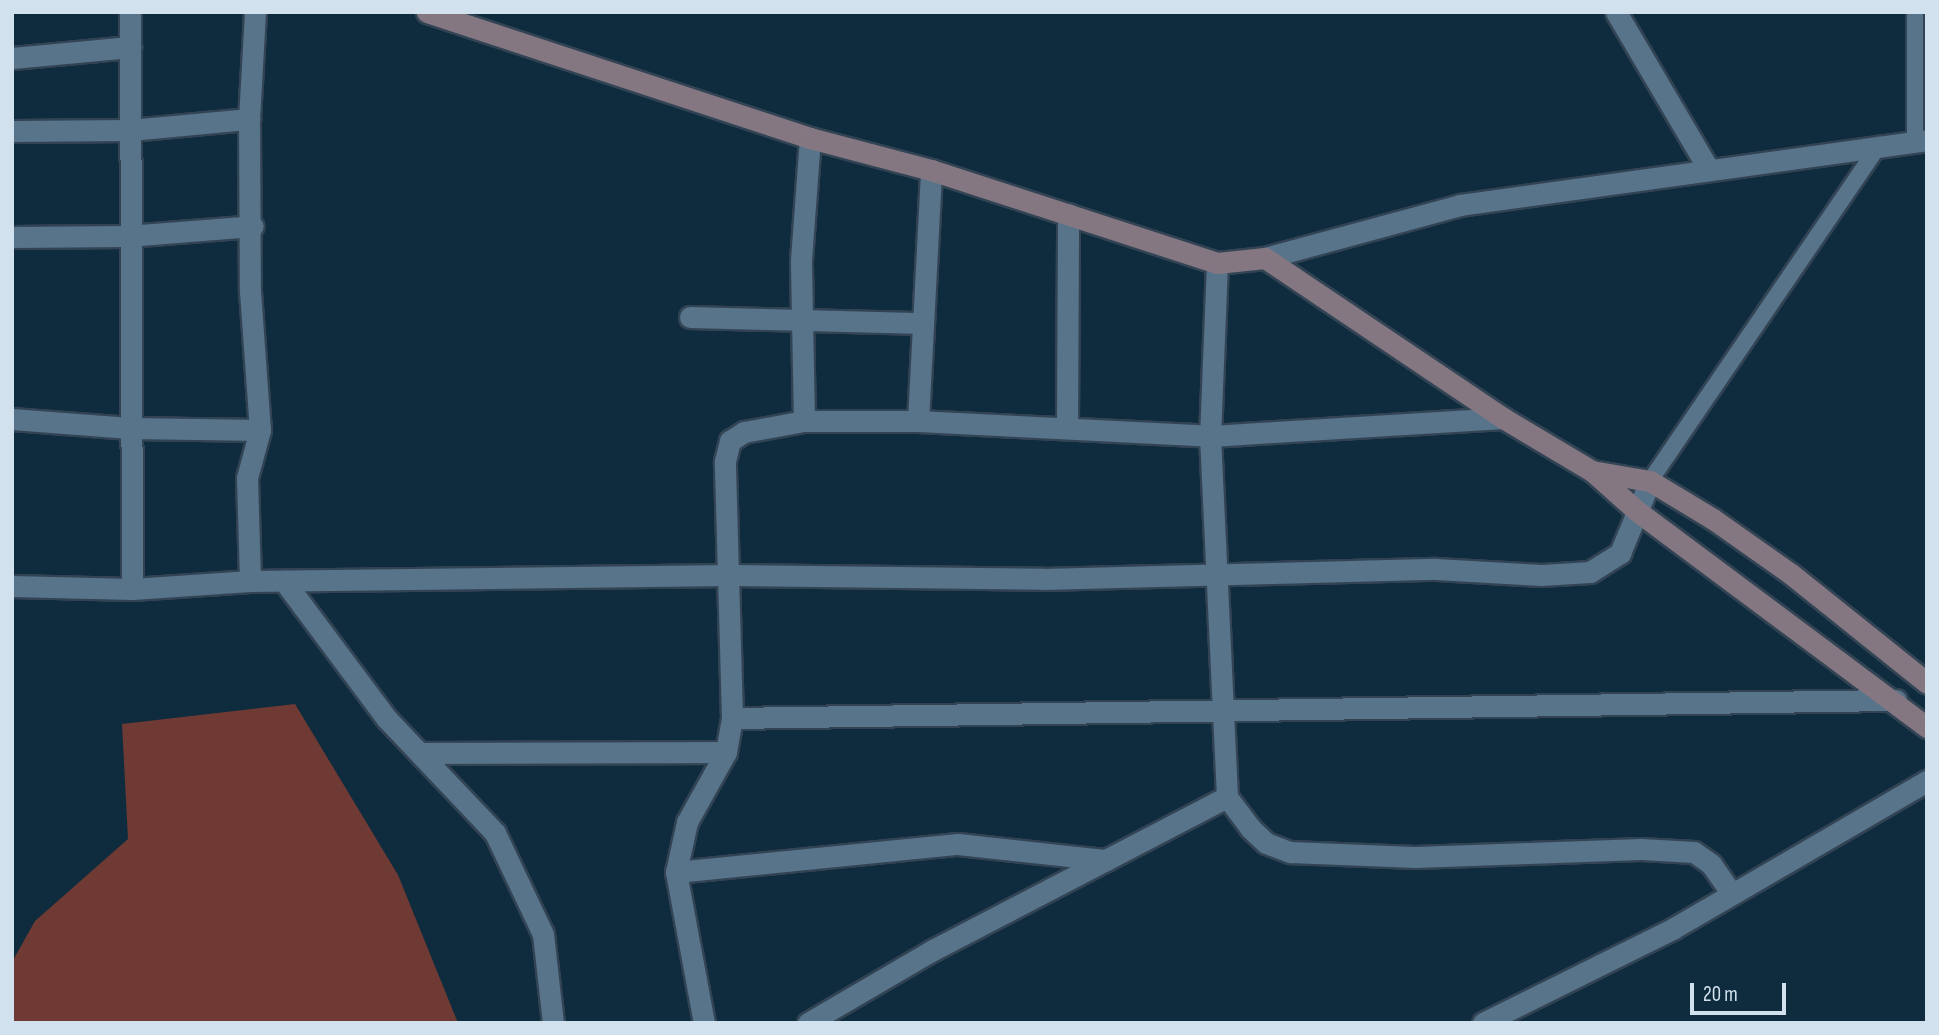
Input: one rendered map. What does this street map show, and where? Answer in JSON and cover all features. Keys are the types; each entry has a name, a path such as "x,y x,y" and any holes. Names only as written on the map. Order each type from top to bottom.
{"street":[{"path":"130,12 127,236 132,589"},
{"path":"250,581 247,478 260,430 250,291 253,226 249,119 255,12"},
{"path":"427,12 810,138 931,170 1217,263 1265,258 1460,205 1921,140"},
{"path":"1616,12 1709,170"},
{"path":"12,58 130,47"},
{"path":"12,131 130,130 249,119"},
{"path":"804,421 801,320 810,138"},
{"path":"918,421 931,170"},
{"path":"1067,425 1068,214"},
{"path":"12,237 127,236 253,226"},
{"path":"1265,258 1503,418 1592,471 1637,511 1896,700 1927,727"},
{"path":"1217,263 1210,436 1227,797 1266,843 1290,852 1415,857 1665,849 1694,852 1711,864 1731,893"},
{"path":"690,317 923,323"},
{"path":"704,1023 676,872 687,822 726,752 732,718 732,576 724,461 730,441 744,432 804,421 1067,425 1210,436 1503,418"},
{"path":"12,419 130,428 260,430"},
{"path":"1592,471 1650,481 1791,574 1927,683"},
{"path":"12,586 132,589 250,581 732,576 1043,579 1436,569 1541,575 1590,572 1620,553 1650,481"},
{"path":"284,581 387,719 423,753 500,844 542,934 553,1023"},
{"path":"732,718 1896,700"},
{"path":"423,753 726,752"},
{"path":"1483,1023 1674,928 1927,781"},
{"path":"808,1023 931,951 1227,797"},
{"path":"676,872 958,844 1106,860"}],"lane":[{"path":"1915,12 1921,140"},
{"path":"1650,481 1879,145"}],"shaded area":[{"path":"295,704 398,875 458,1023 12,1023 12,962 35,921 128,839 122,724"}]}
